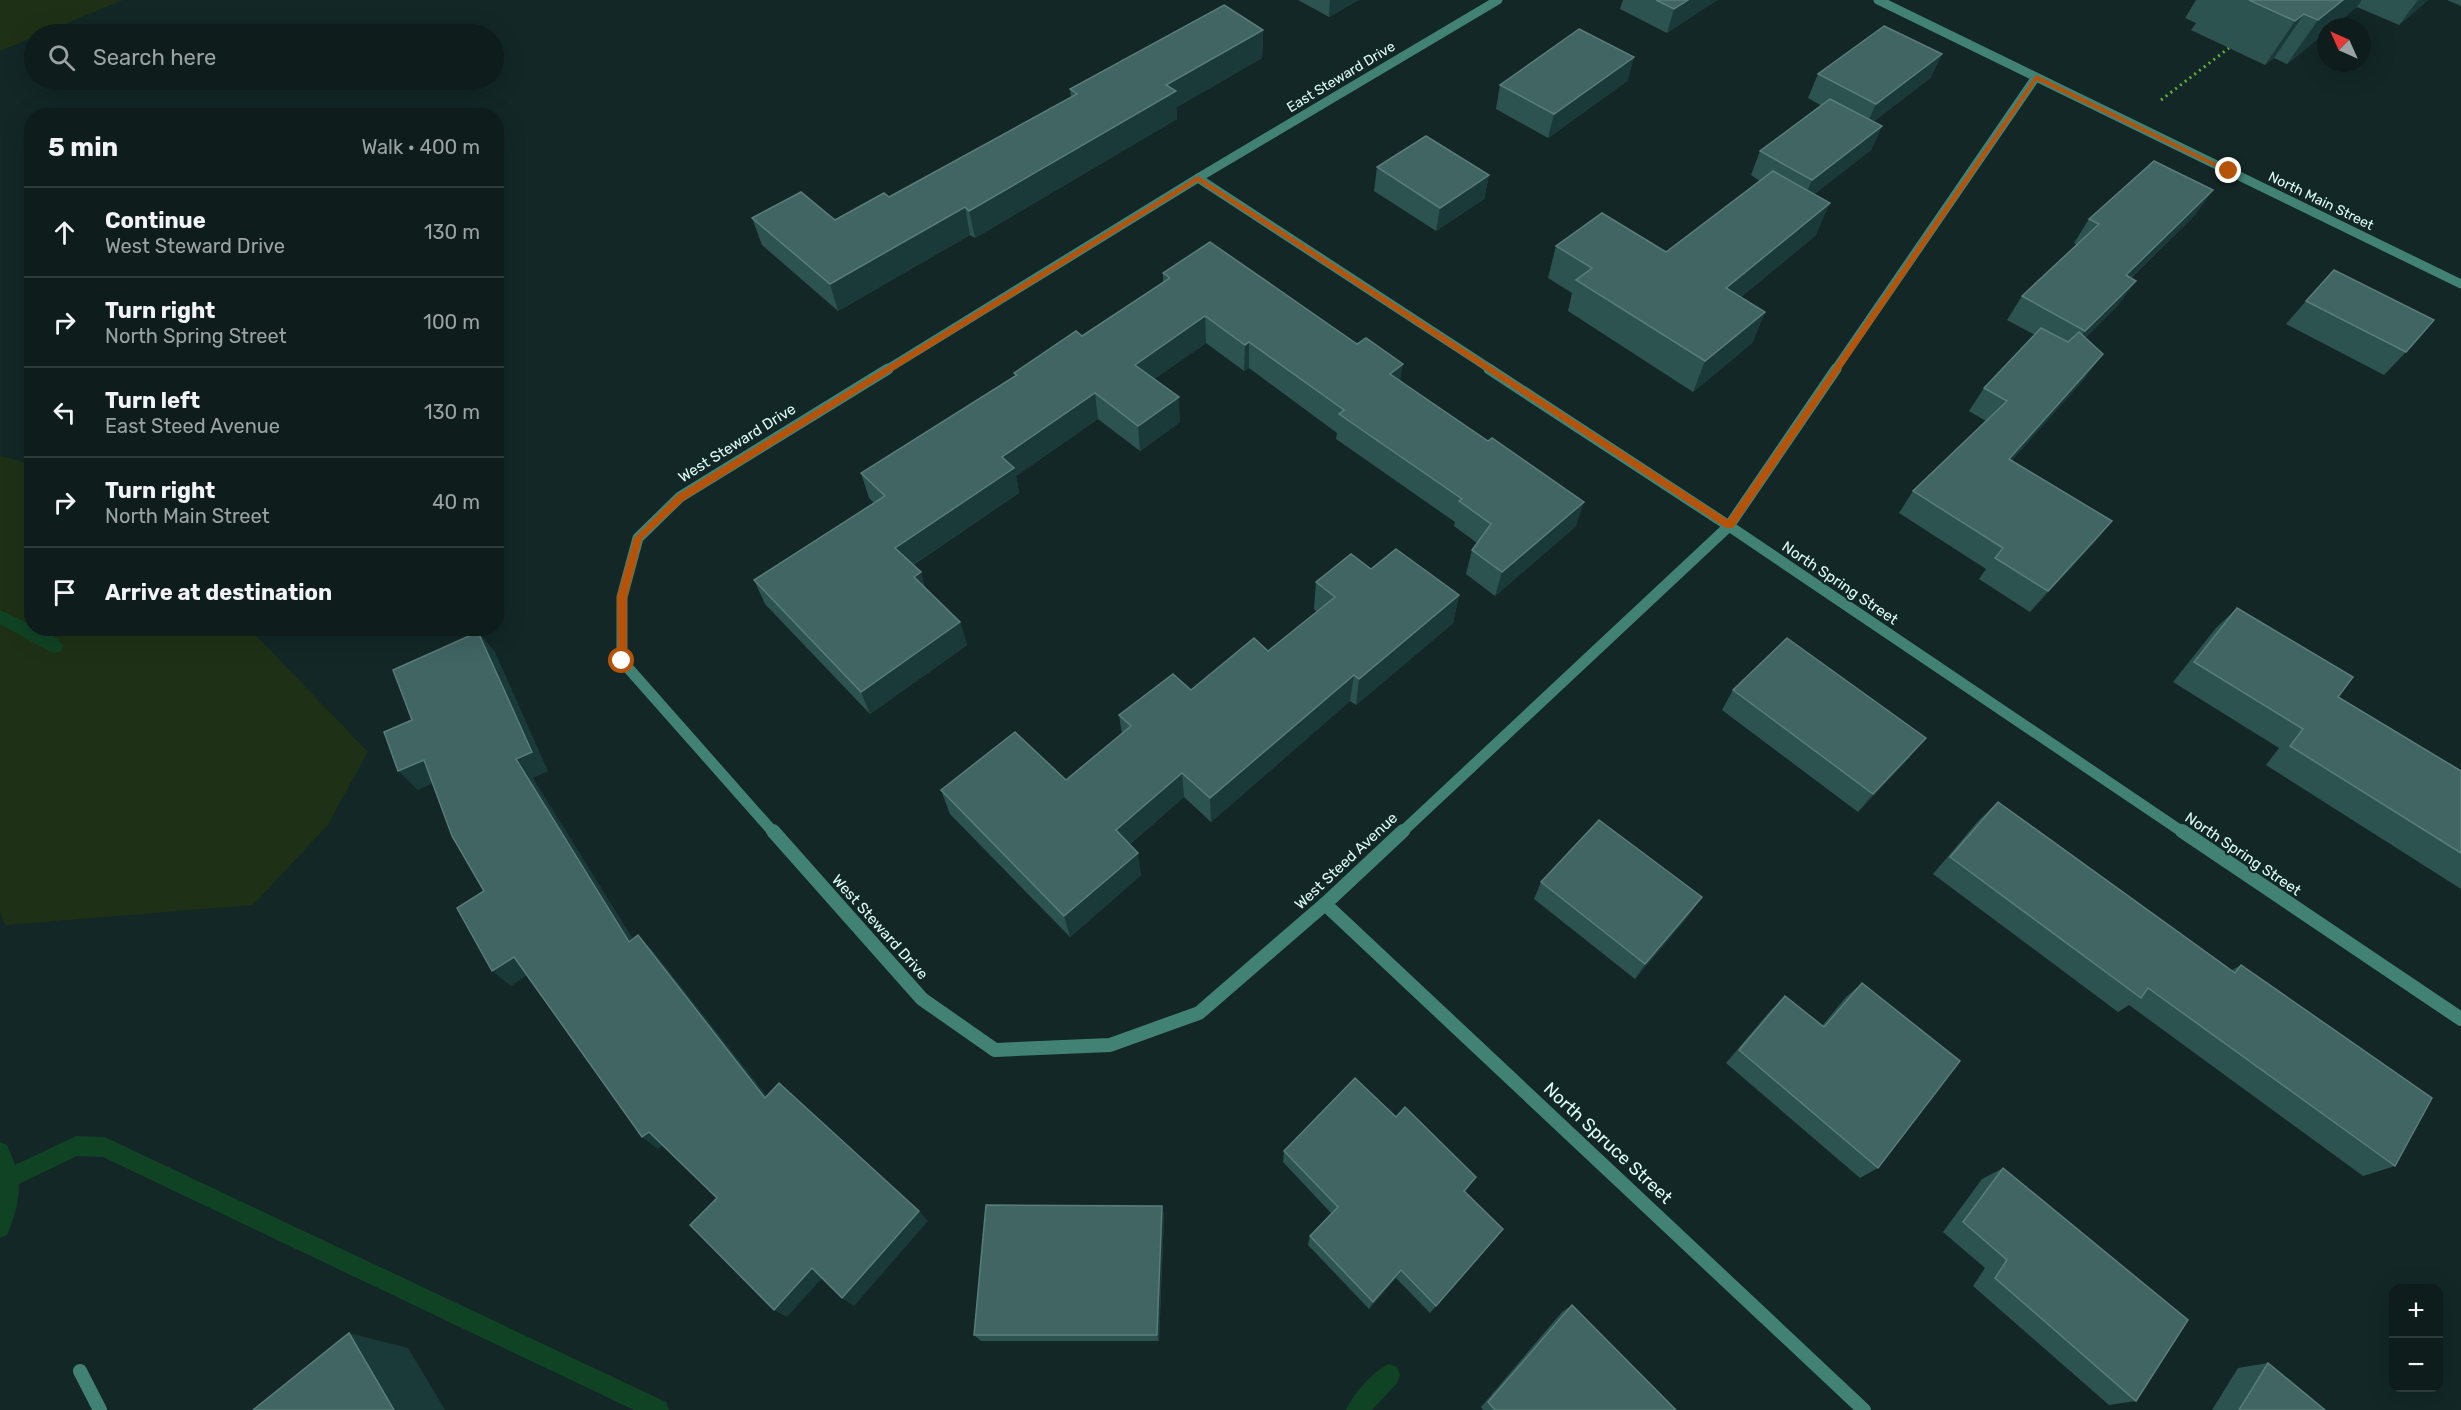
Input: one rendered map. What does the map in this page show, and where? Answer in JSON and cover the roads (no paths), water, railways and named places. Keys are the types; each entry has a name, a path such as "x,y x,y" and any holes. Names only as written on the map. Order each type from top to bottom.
{"street":[{"name":"East Steward Drive","path":"1198,178 1498,0"},
{"name":"North Main Street","path":"1878,0 2461,284"},
{"name":"West Steed Avenue","path":"922,999 995,1050 1110,1044 1199,1013 1325,904 1730,526 2036,77"},
{"name":"North Spring Street","path":"1198,178 1730,526 2461,1019"},
{"name":"West Steward Drive","path":"922,999 622,661 622,597 638,538 681,497 1198,178"},
{"name":"North Spruce Street","path":"1325,904 1864,1410"},
{"path":"80,1371 100,1410"}],"waterway":[{"path":"0,616 24,629"},
{"path":"37,636 55,646"},
{"path":"9,1178 76,1146 104,1147 658,1410"},
{"path":"0,1152 7,1171 9,1190 0,1228"},
{"path":"1357,1410 1389,1375"}]}
